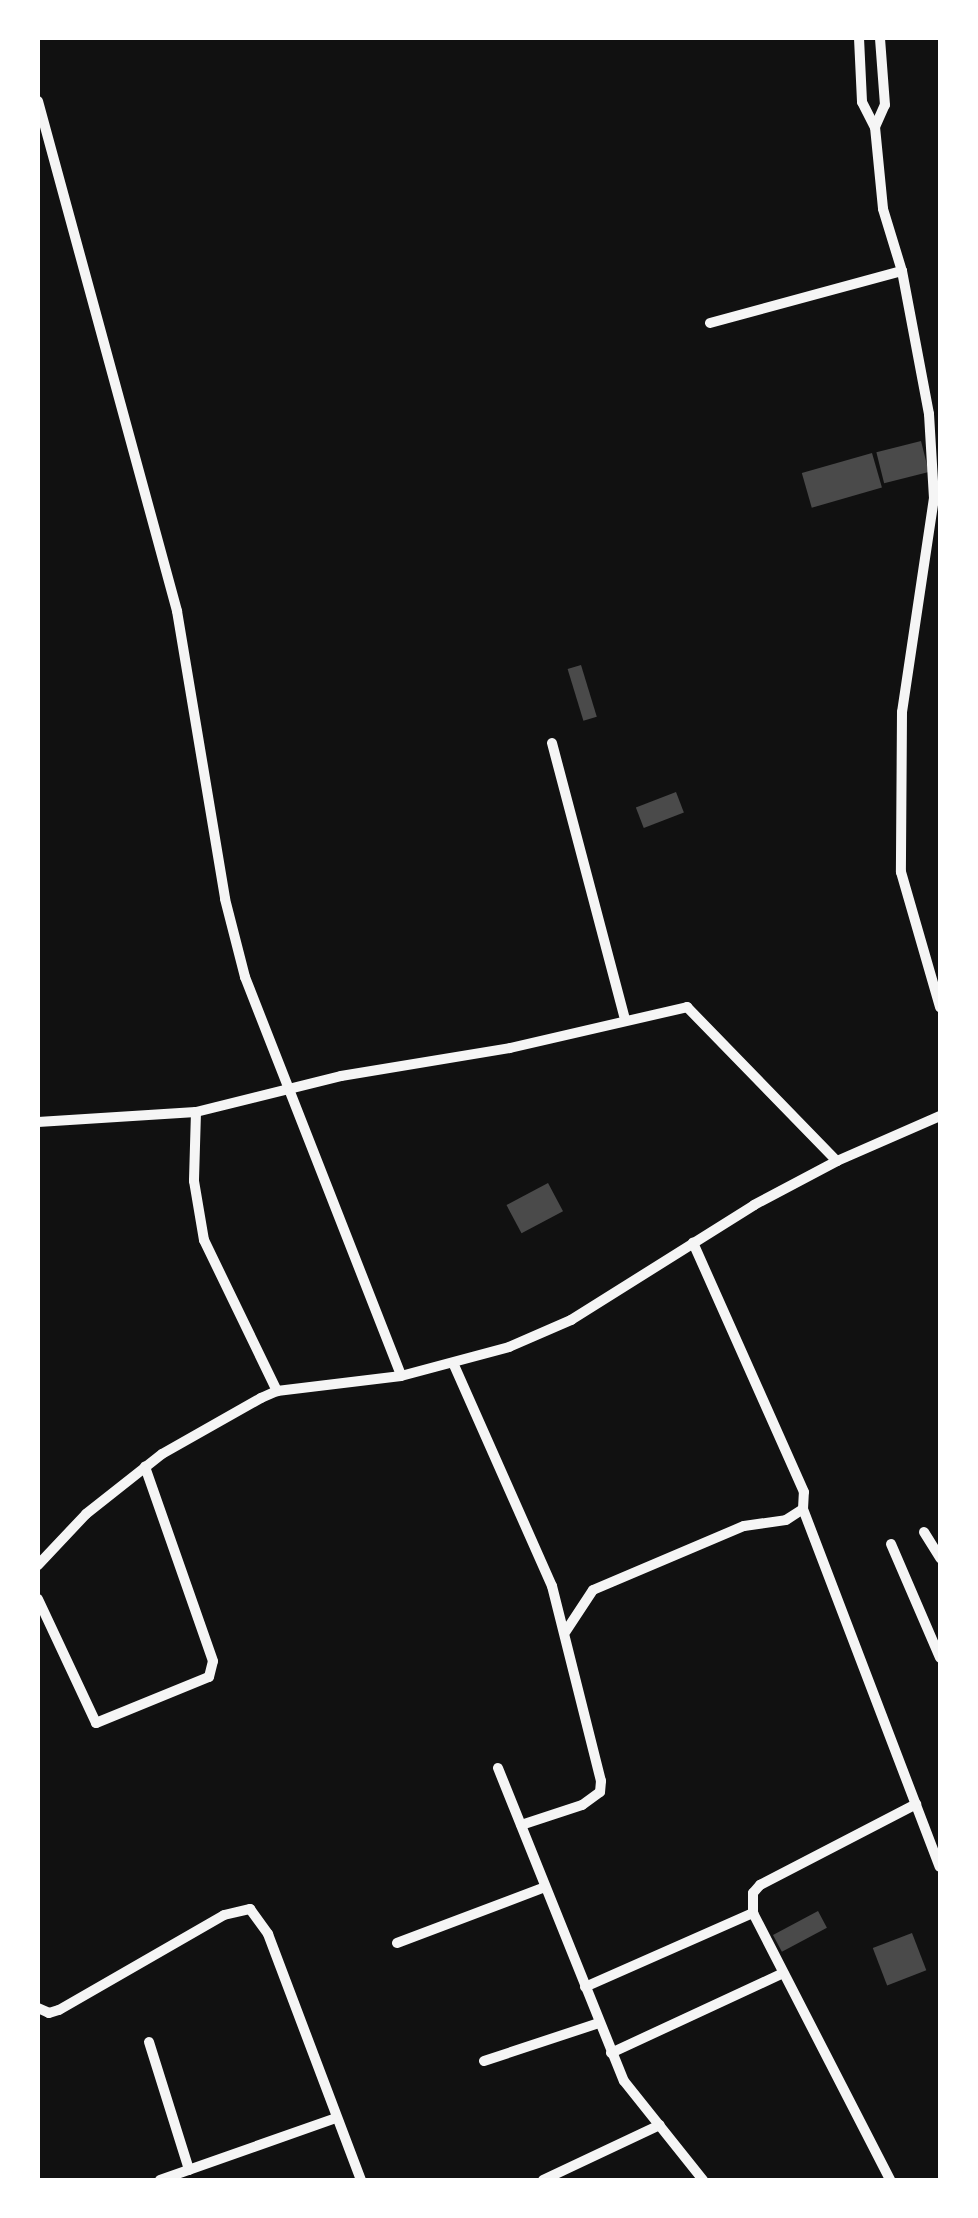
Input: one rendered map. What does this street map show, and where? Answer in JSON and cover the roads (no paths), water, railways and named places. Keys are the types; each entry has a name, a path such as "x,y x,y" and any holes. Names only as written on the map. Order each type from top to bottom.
{"street":[{"path":"859,38 862,102 875,127 883,209 902,271 929,414 934,498 902,712 900,872 940,1007"},
{"path":"875,127 885,104 880,38"},
{"path":"38,101 177,611 236,944 256,1011 401,1376"},
{"path":"710,322 902,271"},
{"path":"552,742 625,1020"},
{"path":"38,1122 196,1112 341,1076 510,1048 686,1006 836,1160"},
{"path":"196,1112 194,1181 204,1240 277,1392"},
{"path":"38,1564 86,1514 192,1434 277,1392 401,1376 482,1358 571,1320 692,1243 836,1160 940,1116"},
{"path":"692,1243 804,1492 803,1509 940,1867"},
{"path":"454,1364 552,1586 566,1631 600,1792 582,1805 521,1825"},
{"path":"38,1599 96,1722 209,1676 213,1661 146,1467"},
{"path":"566,1631 593,1590 744,1526 786,1520 803,1509"},
{"path":"924,1532 940,1558"},
{"path":"891,1544 940,1658"},
{"path":"498,1768 611,2054 635,2098 702,2180"},
{"path":"890,2180 752,1913 755,1889 916,1804"},
{"path":"397,1942 545,1887"},
{"path":"38,2008 59,2010 224,1915 250,1909 268,1934 362,2180"},
{"path":"585,1987 752,1913"},
{"path":"611,2054 784,1973"},
{"path":"484,2061 600,2024"},
{"path":"149,2042 189,2170"},
{"path":"160,2180 336,2118"},
{"path":"543,2180 660,2124"}]}
